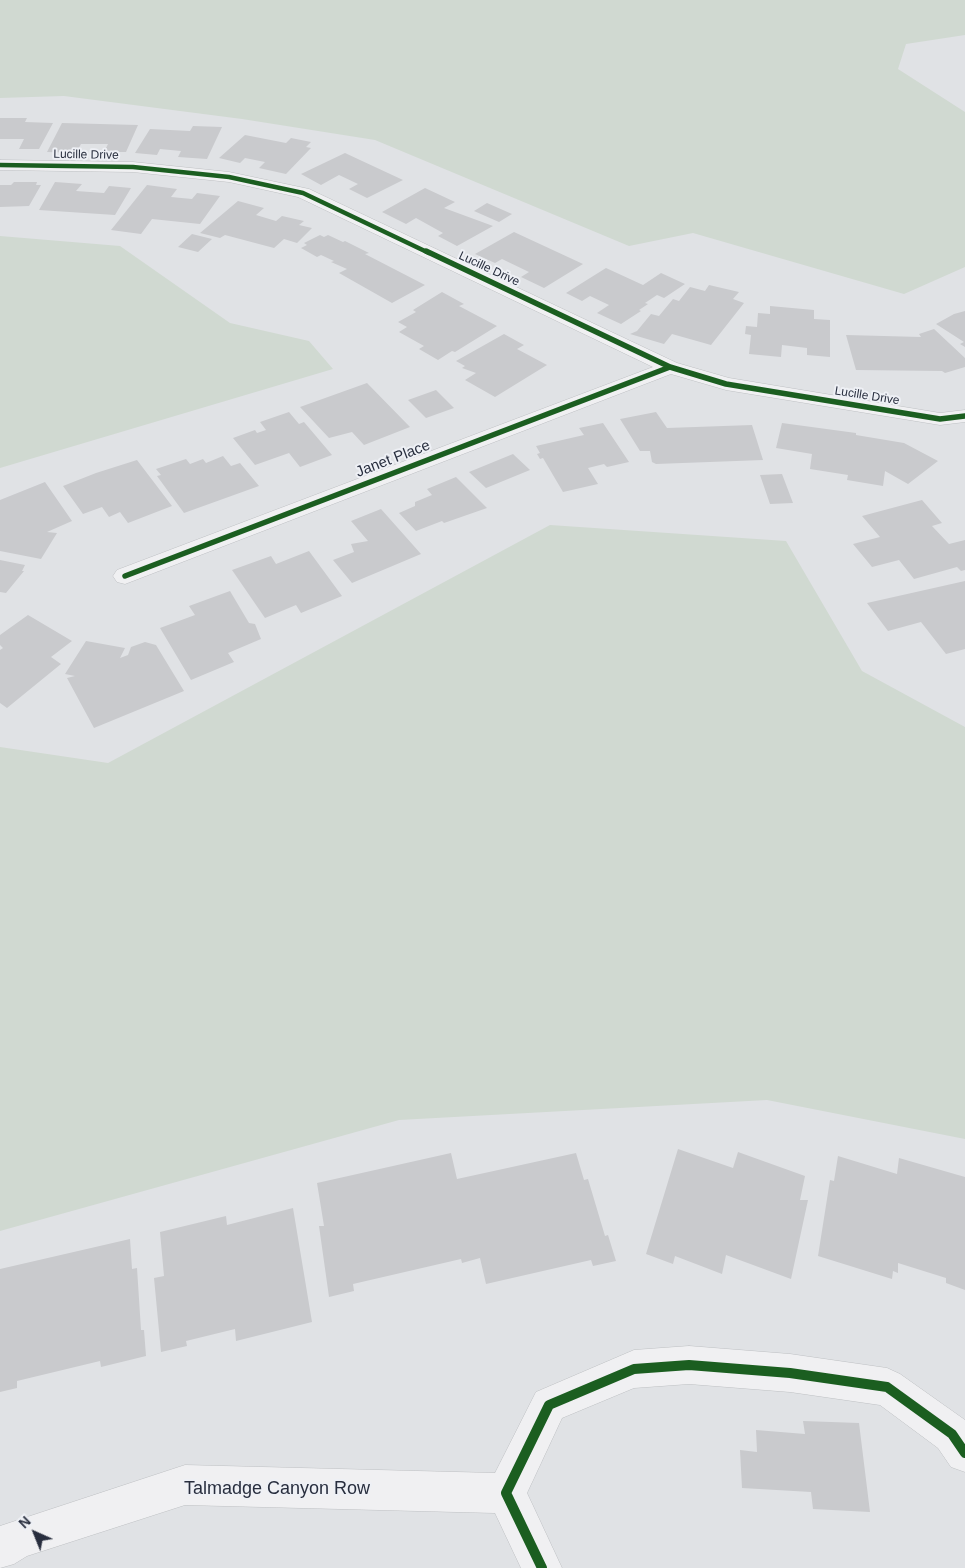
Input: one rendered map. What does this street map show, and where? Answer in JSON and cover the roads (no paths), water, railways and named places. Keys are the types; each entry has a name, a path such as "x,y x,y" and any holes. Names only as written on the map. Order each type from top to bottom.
{"street":[{"name":"Lucille Drive","path":"0,165 133,167 229,177 303,192 670,367 726,384 940,419 964,418"},
{"name":"Janet Place","path":"125,576 670,367"},
{"path":"542,1568 506,1493 549,1405 634,1369 689,1365 790,1373 887,1387 952,1434 965,1453"},
{"name":"Talmadge Canyon Row","path":"0,1550 17,1539 186,1485 506,1493"}]}
